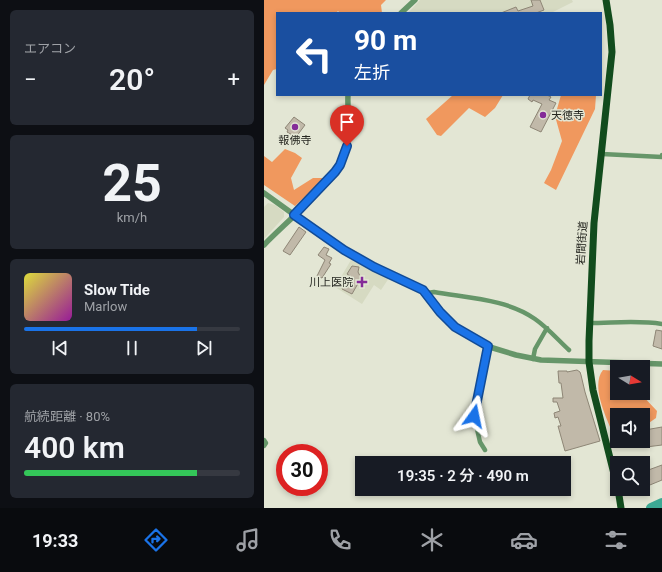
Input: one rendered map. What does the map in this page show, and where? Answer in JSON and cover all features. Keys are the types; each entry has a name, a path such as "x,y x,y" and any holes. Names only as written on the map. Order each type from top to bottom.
{"main road":[{"name":"岩間街道","path":"606,0 612,52 594,229 589,323 589,362 593,390 610,458"},
{"path":"619,496 621,508"}],"street":[{"path":"402,12 414,0"},
{"path":"264,245 326,182 340,165 349,136 348,96"},
{"path":"602,154 662,157 662,155"},
{"path":"264,193 344,250 374,267 419,288 427,294 440,312 455,327 488,346 506,353 533,359 662,364"},
{"path":"427,294 434,292 508,306 529,315 547,328 569,350"},
{"path":"589,323 607,324 642,322 662,324"},
{"path":"533,359 535,349 547,328"},
{"path":"486,450 480,442 474,416 488,346"},
{"path":"264,440 266,443 264,446"}],"shaded area":[{"path":"264,0 386,0 381,5 382,12 276,12 276,69 273,70 264,85"},
{"path":"420,0 572,0 573,2 553,12 409,12"},
{"path":"452,96 502,96 495,108 485,117 469,108 441,136 437,135 426,119"},
{"path":"561,96 596,96 595,109 556,190 544,183 551,170 562,141 555,116"},
{"path":"285,149 302,158 291,178 294,190 313,178 325,178 295,206 264,185 264,156 272,162"},
{"path":"268,203 275,205 284,212 284,217 264,239 264,207"},
{"name":"川上医院","path":"351,260 389,278 381,290 374,285 362,304 335,287"},
{"path":"603,370 610,370 610,400 647,400 657,411 656,418 650,422 650,408 610,408 610,426 601,403 598,385 599,377"}],"building":[{"path":"531,0 540,0 544,10 539,12 504,12 516,7 518,11 533,6"},
{"name":"天徳寺","path":"530,96 549,96 551,97 549,100 556,103 541,132 530,127 542,104 533,100 532,102 528,99"},
{"name":"報佛寺","path":"294,117 305,125 296,137 287,132 288,130 285,128"},
{"path":"299,227 306,232 290,255 283,251"},
{"path":"324,247 329,249 326,255 332,258 329,263 331,264 322,278 317,276 325,260 318,255"},
{"path":"352,266 359,267 358,272 360,280 352,294 342,289 350,276 347,274"},
{"path":"656,330 662,331 662,349 653,346"},
{"path":"577,370 581,375 600,441 565,451 558,426 561,426 558,417 555,418 554,413 560,411 557,402 553,402 553,398 563,398 561,383 559,383 558,371 567,372"},
{"path":"662,427 662,445 650,446 650,429"},
{"path":"662,465 662,480 650,485 650,469"}],"waterway":[{"path":"651,508 662,503"}],"place":[{"name":"天徳寺","path":"543,115"},
{"name":"報佛寺","path":"295,127"},
{"name":"川上医院","path":"362,282"}],"route":[{"path":"347,146 340,165 335,172 294,215 344,250 374,267 423,290 448,321 468,336 488,346 474,416"}]}
